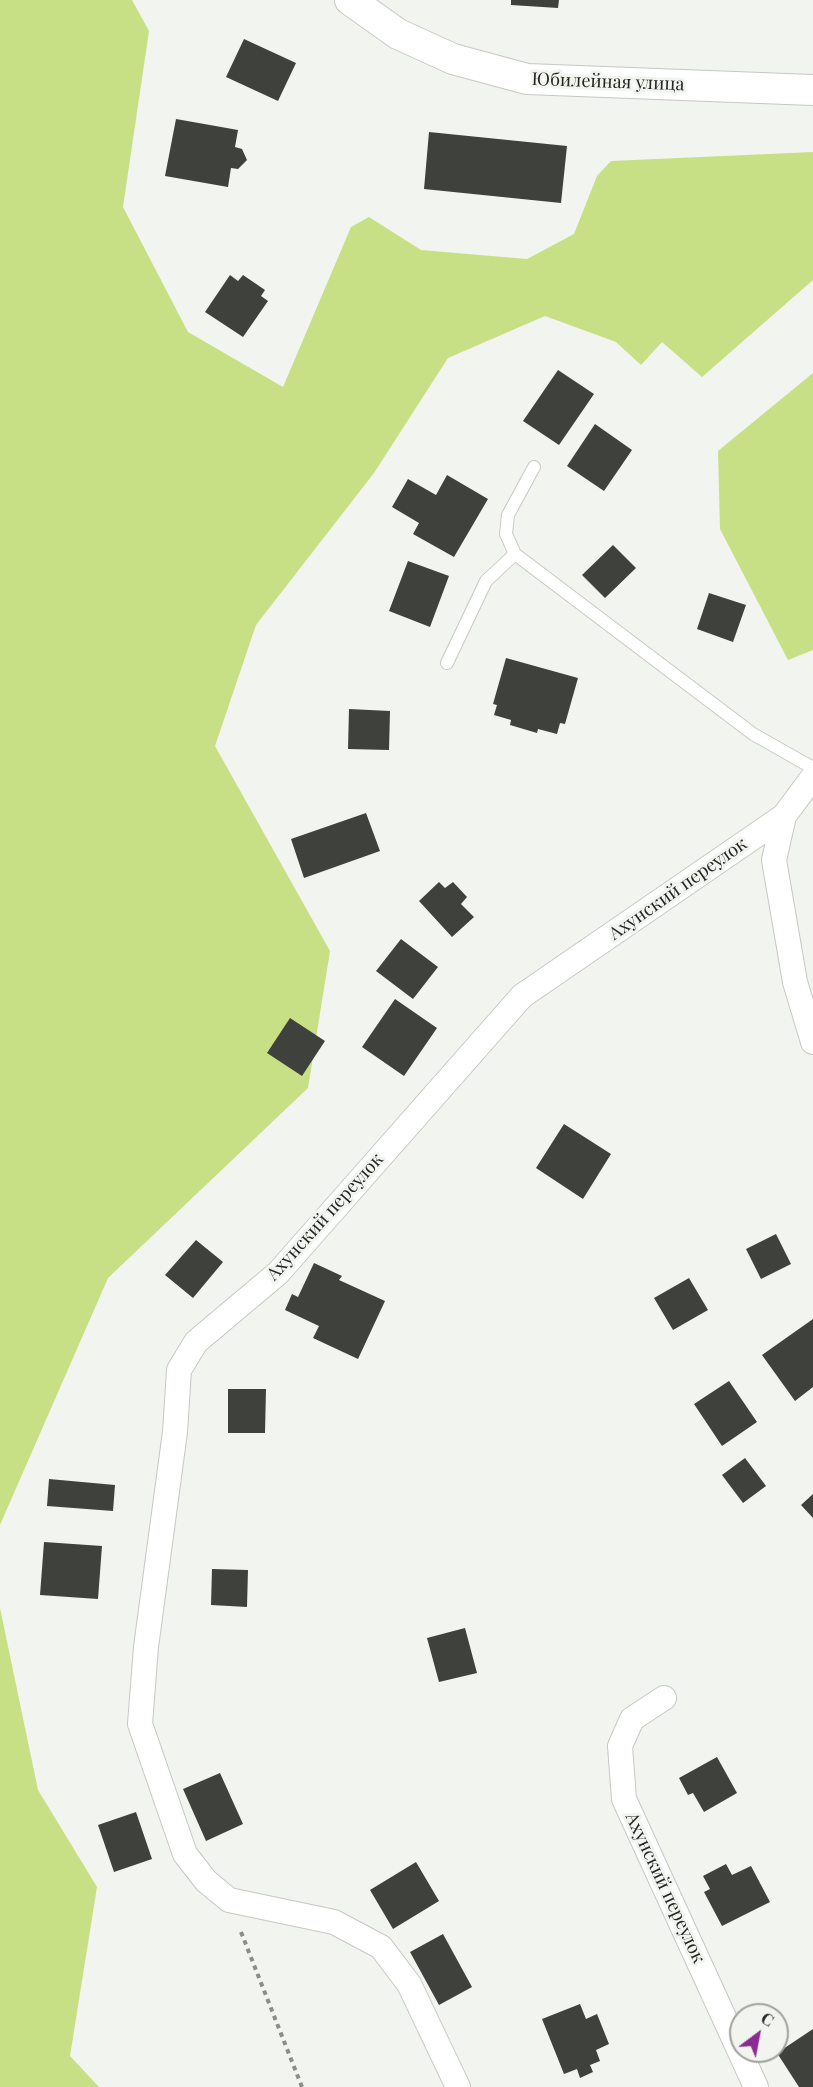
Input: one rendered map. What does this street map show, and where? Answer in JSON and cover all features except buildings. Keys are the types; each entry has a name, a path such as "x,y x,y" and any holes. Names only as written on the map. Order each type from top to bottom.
{"street":[{"name":"Юбилейная улица","path":"350,0 398,34 453,59 527,79 813,90"},
{"name":"Ахунский переулок","path":"458,2087 409,1984 381,1947 334,1922 229,1900 206,1881 185,1854 140,1724 146,1647 175,1432 179,1370 196,1342 278,1273 522,996 784,816 813,777"},
{"path":"784,816 774,860 795,982 813,1042"},
{"name":"Ахунский переулок","path":"664,1698 632,1719 620,1746 624,1799 756,2087"}],"lane":[{"path":"534,467 508,515 507,534 515,554 753,734 813,768"},
{"path":"447,663 486,581 515,554"}],"path":[{"path":"229,1900 302,2087"}],"green space":[{"path":"0,0 132,0 149,31 123,207 188,332 283,387 351,227 369,217 421,250 527,259 574,234 597,176 611,161 813,152 813,280 702,377 662,342 641,365 616,342 545,316 448,358 374,473 256,625 215,746 330,951 308,1088 108,1278 0,1525"},
{"path":"813,373 813,650 788,660 720,529 718,451"},
{"path":"0,1608 38,1790 97,1887 70,2056 99,2087 0,2087"}]}
